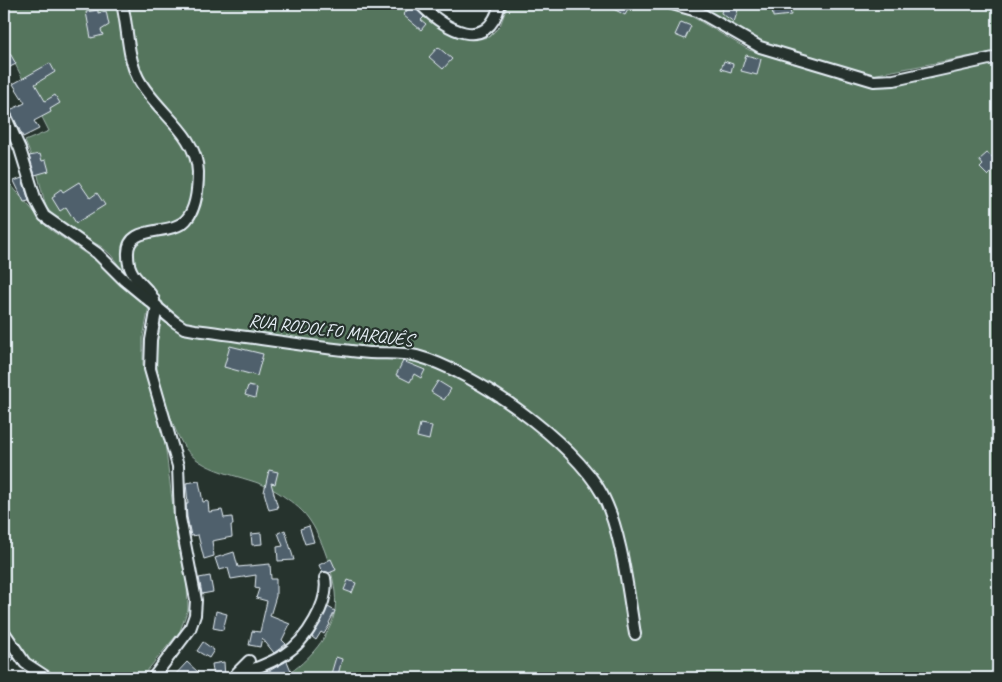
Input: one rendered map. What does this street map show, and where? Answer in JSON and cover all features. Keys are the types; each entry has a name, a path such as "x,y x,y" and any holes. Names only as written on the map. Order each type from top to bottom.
{"street":[{"path":"122,4 138,76 158,106 189,142 198,171 195,201 186,220 166,230 137,235 129,244 128,252 131,270 152,296 157,306 151,340 150,369 178,466 180,518 196,600 195,615 190,629 153,678"},
{"path":"420,4 451,27 476,34 492,24 500,4"},
{"path":"672,4 697,11 760,47 874,81 894,80 998,57"},
{"name":"RUA RODOLFO MARQUÊS","path":"4,113 20,149 36,201 44,216 97,253 124,280 179,325 190,329 360,352 397,353 415,356 445,368 493,392 569,452 602,494 616,536 635,634"},
{"path":"232,678 286,654 297,643 323,604 326,589 325,578"},
{"path":"4,632 25,663 48,678"},
{"path":"232,678 249,661"}],"green space":[{"path":"4,4 415,4 468,37 483,38 489,37 500,26 508,4 655,4 691,16 749,50 863,84 879,86 935,77 998,61 998,678 282,678 307,659 321,642 331,624 336,604 333,579 325,551 308,518 291,501 268,487 205,465 185,448 180,440 166,402 156,363 163,302 123,271 111,255 102,247 71,230 46,207 36,168 25,141 49,131 4,42"},
{"path":"691,4 998,4 998,51 872,75 763,43"},
{"path":"11,185 48,228 99,263 149,306 143,338 143,365 164,435 177,540 187,584 188,609 180,631 141,678 59,678 27,659 4,625 4,189"}],"building":[{"path":"413,4 424,17 421,20 426,24 421,30 403,15"},
{"path":"604,4 629,4 627,7 629,8 625,15"},
{"path":"789,5 791,15 773,17 772,7"},
{"path":"723,6 738,10 734,22 721,13"},
{"path":"98,10 98,13 106,11 109,25 101,30 103,35 91,38 86,12"},
{"path":"681,22 691,26 685,39 675,35"},
{"path":"4,43 16,64 4,70"},
{"path":"438,47 452,59 443,69 429,57"},
{"path":"746,55 761,59 757,75 741,71"},
{"path":"724,61 733,64 731,72 721,69"},
{"path":"50,63 55,72 35,84 45,101 55,95 60,103 50,109 51,112 34,121 39,129 23,137 10,110 25,103 13,84"},
{"path":"987,153 998,161 998,166 988,176 980,168 983,165 979,160"},
{"path":"40,154 42,161 46,160 49,171 35,175 29,156"},
{"path":"22,178 29,201 24,202 14,181"},
{"path":"79,182 90,198 97,193 105,205 76,223 66,207 60,211 52,198 61,189 63,192"},
{"path":"230,346 263,354 257,376 224,367"},
{"path":"403,361 425,370 421,378 414,374 410,382 396,375"},
{"path":"438,381 451,389 444,400 431,392"},
{"path":"248,386 257,388 255,398 245,395"},
{"path":"420,424 432,426 429,440 417,437"},
{"path":"269,470 278,472 275,484 271,483 278,508 269,510 264,492"},
{"path":"199,481 203,502 208,501 209,512 222,510 224,518 232,517 233,525 231,525 232,537 212,541 214,556 204,559 198,535 191,536 186,504 188,504 186,483"},
{"path":"309,526 314,542 305,544 300,529"},
{"path":"285,530 294,560 278,561 277,547 283,546 278,533"},
{"path":"261,533 262,544 252,545 251,534"},
{"path":"234,552 238,567 270,564 271,579 276,579 276,596 270,616 290,624 282,640 286,644 274,653 262,638 260,647 249,645 252,631 260,632 267,601 256,598 259,589 255,588 256,575 231,579 228,568 219,570 215,558"},
{"path":"331,559 336,570 329,573 322,572 319,565"},
{"path":"210,576 213,592 202,594 199,578"},
{"path":"348,580 356,583 352,593 344,590"},
{"path":"328,607 335,611 324,634 321,632 316,640 312,637"},
{"path":"216,611 227,614 223,630 213,628"},
{"path":"203,642 214,650 209,658 197,651"},
{"path":"4,644 14,659 4,666"},
{"path":"336,657 342,659 338,675 331,674"},
{"path":"287,661 294,678 249,678 269,671"},
{"path":"187,662 198,672 193,678 172,678"},
{"path":"224,662 225,678 214,678 212,664"}]}
